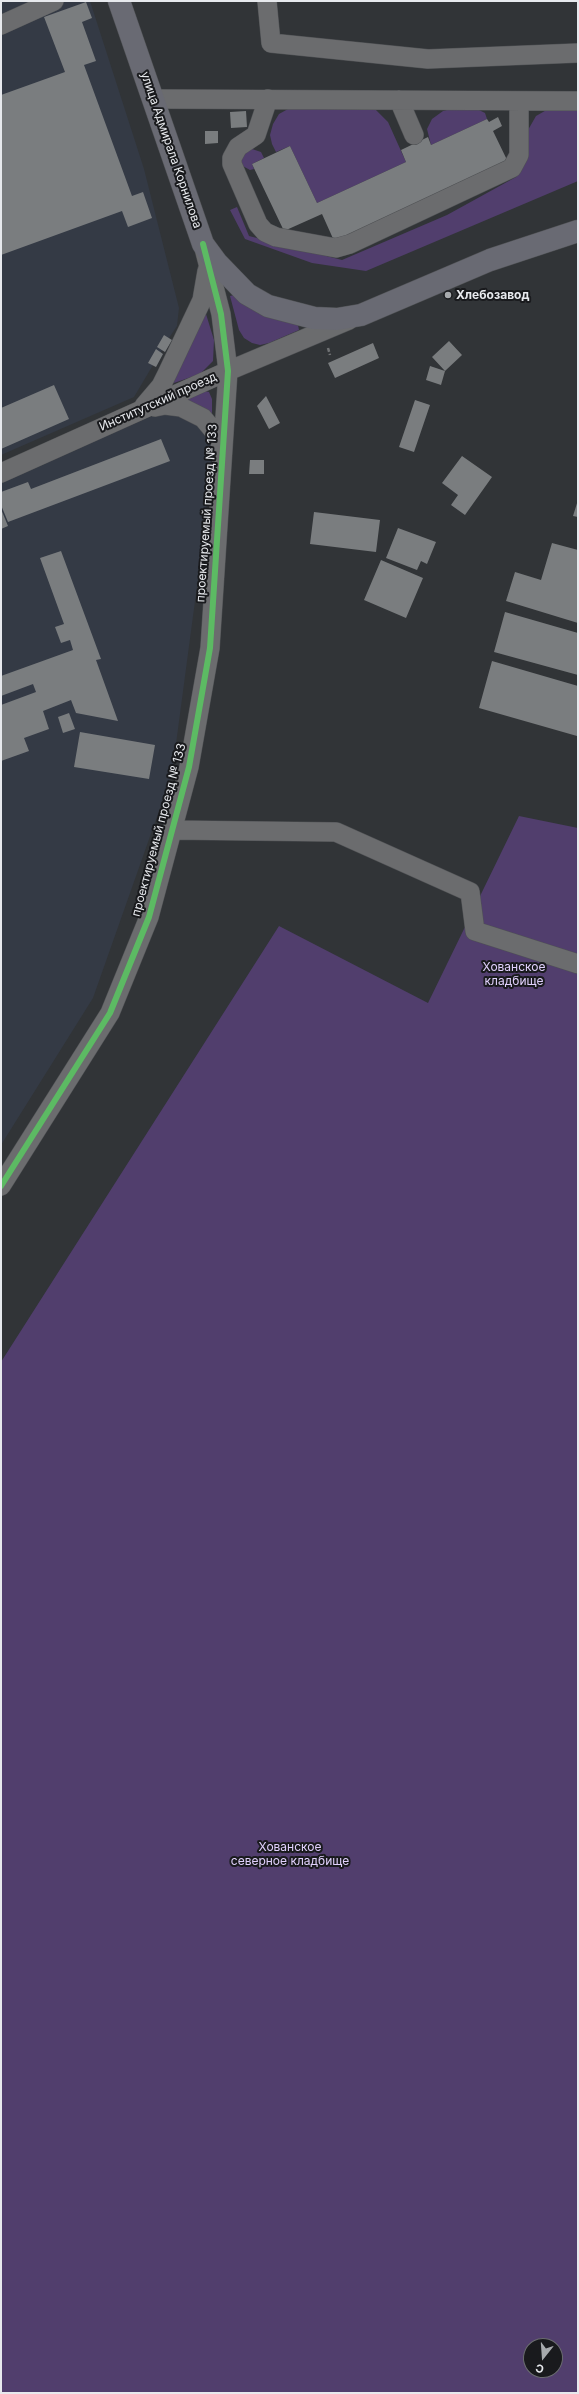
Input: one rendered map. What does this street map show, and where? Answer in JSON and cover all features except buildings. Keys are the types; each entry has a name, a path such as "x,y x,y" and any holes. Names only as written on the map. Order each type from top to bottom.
{"main road":[{"name":"улица Адмирала Корнилова","path":"120,1 155,99 205,253 248,294 268,306 314,318 337,319 361,315 490,260 578,231"}],"street":[{"path":"1,25 54,1"},
{"path":"267,1 271,43 428,60 578,53"},
{"path":"155,99 578,101"},
{"path":"268,99 256,135 238,147 232,158 232,164 258,224 265,232 276,237 336,248 350,244 512,168 519,155 518,101"},
{"path":"399,100 414,135"},
{"path":"138,411 155,394 168,374 202,300 207,276 205,253"},
{"name":"проектируемый проезд № 133","path":"1,1186 110,1013 149,917 189,767 210,648 228,371 226,344 221,314 205,253"},
{"name":"Институтский проезд","path":"1,473 228,371 361,315"},
{"path":"138,411 164,405 182,407 203,418 217,435 222,449"},
{"path":"172,830 336,832 470,892 475,931 578,964"}],"shaded area":[{"path":"1,1 90,1 144,169 179,308 177,326 169,338 165,352 162,350 161,352 163,354 156,367 153,365 134,397 1,455"},
{"path":"159,413 175,414 197,422 211,443 212,449 203,541 172,774 93,998 1,1145 1,481"}],"green space":[{"path":"578,107 578,181 366,271 312,263 245,239 230,210 237,207 249,236 342,260 447,215 516,177 526,162 528,130 536,116 550,108"},
{"path":"455,108 477,109 485,113 487,119 431,145 427,129 432,119 443,111"},
{"path":"288,109 375,109 388,122 406,162 317,203 290,146 276,152 272,144 270,135 273,124 279,114"},
{"path":"249,148 261,152 264,158 252,164 254,169 250,170 241,165 240,155"},
{"path":"234,295 264,315 298,325 299,330 269,343 260,345 252,343 244,338 239,330 230,296"},
{"path":"203,312 206,314 214,340 213,361 200,374 168,385"},
{"path":"205,391 209,392 212,399 212,419 182,400"},
{"name":"Хованское северное кладбище","path":"519,816 578,828 578,2393 1,2393 1,1362 279,926 428,1003"}],"cycle path":[{"path":"1,1186 110,1013 149,917 189,767 210,648 228,371 221,314 203,244"}],"place":[{"name":"Хлебозавод","path":"448,295"}],"park label":[{"name":"Хованское кладбище","path":"514,974"}]}
